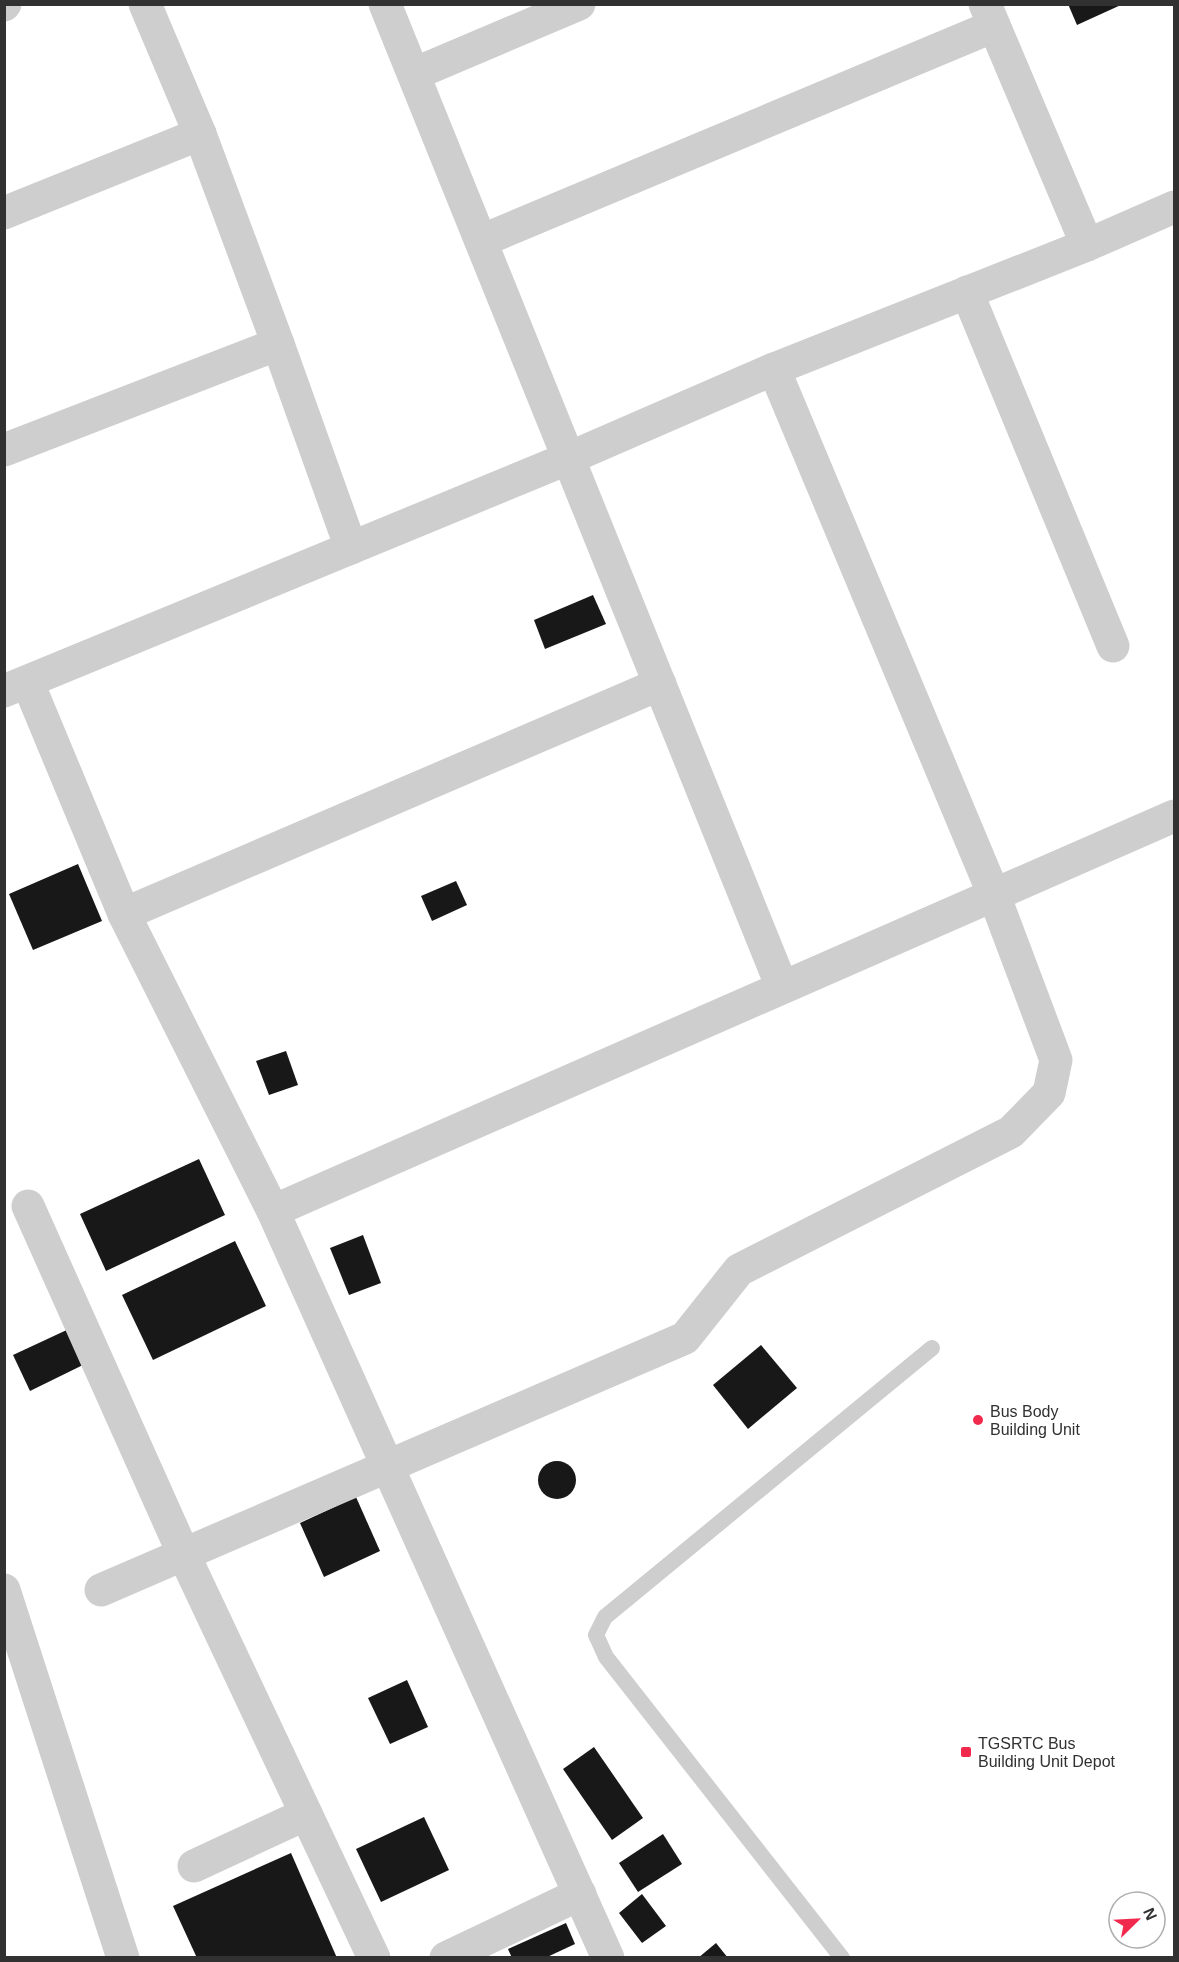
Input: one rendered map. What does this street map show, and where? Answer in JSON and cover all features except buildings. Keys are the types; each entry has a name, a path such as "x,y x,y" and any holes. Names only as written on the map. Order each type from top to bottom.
{"street":[{"path":"145,4 200,134 351,548"},
{"path":"385,4 782,987"},
{"path":"414,74 579,4"},
{"path":"481,241 990,15 1087,245"},
{"path":"4,213 200,134"},
{"path":"608,1958 273,1210 124,914 16,687 568,458 774,369 1087,245 1174,207"},
{"path":"967,292 1113,646"},
{"path":"4,450 278,344"},
{"path":"101,1590 685,1338 739,1270 1011,1132 1049,1093 1056,1060 994,895 774,369"},
{"path":"124,914 660,684"},
{"path":"273,1210 1174,816"},
{"path":"28,1206 184,1555 374,1958"},
{"path":"4,1590 123,1958"},
{"path":"194,1866 306,1814"},
{"path":"446,1958 580,1894"}],"lane":[{"path":"842,1958 606,1657 596,1635 605,1617 932,1348"}],"place":[{"name":"Bus Body Building Unit","path":"978,1420"},
{"name":"TGSRTC Bus Building Unit Depot","path":"966,1752"}]}
